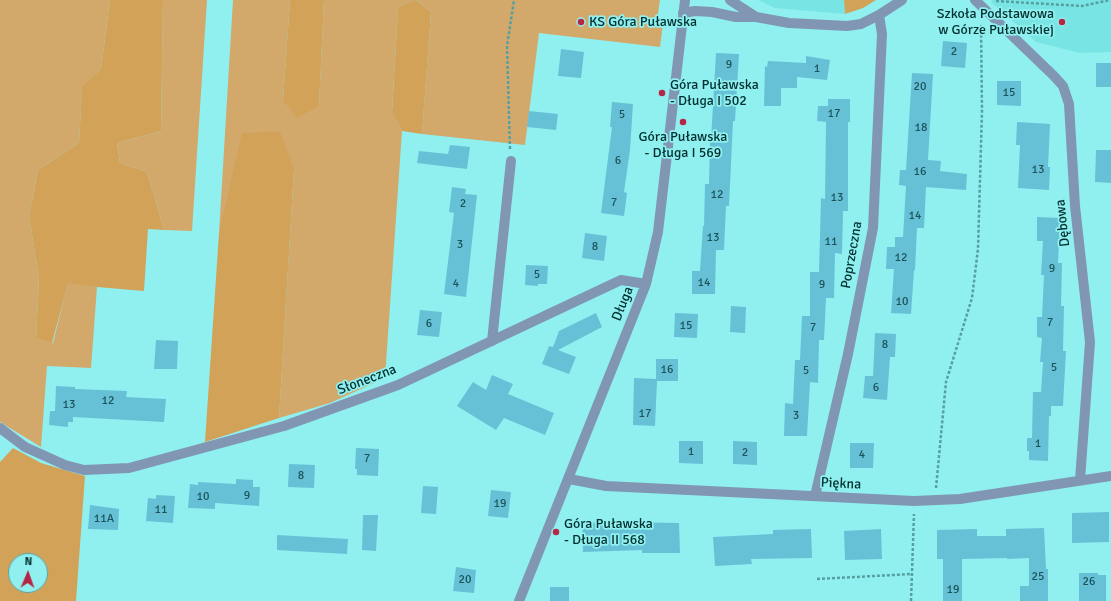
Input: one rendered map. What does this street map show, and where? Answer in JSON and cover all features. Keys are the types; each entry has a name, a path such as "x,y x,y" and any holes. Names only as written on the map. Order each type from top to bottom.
{"street":[{"name":"Długa","path":"519,601 646,284 658,232 685,0"},
{"path":"730,0 756,17"},
{"path":"683,13 695,11 712,12 736,17 756,17 789,23 847,26 861,24 879,15 902,0"},
{"name":"Dębowa","path":"978,3 1054,76 1062,86 1069,104 1075,206 1090,342 1080,480"},
{"name":"Poprzeczna","path":"815,496 848,354 873,228 882,34 879,15"},
{"path":"492,341 511,161"},
{"name":"Słoneczna","path":"0,428 25,447 65,465 84,470 129,468 284,426 398,385 621,280 646,284"},
{"name":"Piękna","path":"568,480 606,486 914,501 960,499 1111,476"}],"path":[{"path":"511,161 507,46 514,0"},
{"path":"935,500 946,382 972,298 978,249 982,111 978,3 992,1 1082,6 1110,0"},
{"path":"911,601 914,501"},
{"path":"817,579 912,574"}],"shaded area":[{"path":"0,0 110,0 101,69 82,88 79,143 38,170 29,216 39,278 36,339 53,343 68,282 97,287 91,368 47,366 41,447 0,422"},
{"path":"110,0 163,0 161,131 117,143 120,163 147,172 164,230 148,229 144,291 68,283 52,343 36,339 39,278 29,216 38,170 79,143 82,87 101,69"},
{"path":"163,0 207,0 192,231 164,230 147,172 120,163 117,143 161,131"},
{"path":"233,0 290,0 283,100 319,106 324,0 414,0 398,7 392,111 402,131 385,378 330,403 279,418 294,169 219,233"},
{"path":"290,0 324,0 319,106 297,118 283,100"},
{"path":"414,0 431,12 422,134 402,131 392,112 398,7"},
{"path":"416,0 660,0 657,20 663,24 660,47 539,33 525,145 422,134 431,12"},
{"path":"758,0 844,0 845,14 775,8"},
{"path":"844,0 876,0 863,8 845,14"},
{"name":"Szkoła Podstawowa w Górze Puławskiej","path":"992,0 1111,0 1111,52 1080,53 1036,42 991,2"},
{"path":"280,132 294,169 279,418 205,442 219,233 242,133"},
{"path":"13,448 41,463 85,476 76,601 0,601 0,462"}],"building":[{"path":"943,41 967,43 965,68 941,66"},
{"path":"561,49 584,52 581,78 558,76"},
{"path":"716,53 739,54 735,121 733,121 729,206 726,206 724,250 716,250 715,294 692,294 692,271 700,271 704,226 705,184 709,184 710,140"},
{"path":"806,56 830,60 827,80 797,77 797,88 781,88 781,106 764,106 765,66 767,67 768,61 806,63"},
{"path":"1096,63 1111,63 1111,87 1096,87"},
{"path":"912,73 933,74 928,160 941,161 940,171 967,174 966,190 926,187 924,228 917,228 911,314 891,313 894,269 886,269 887,247 895,247 895,237 903,237 906,186 899,185 900,170 906,170"},
{"path":"997,81 1021,81 1021,106 997,105"},
{"path":"828,99 850,99 850,122 848,122 848,211 843,211 842,254 835,253 834,298 826,298 824,340 819,340 818,383 810,382 807,436 784,436 785,403 793,404 795,360 800,360 802,316 810,316 810,272 819,272 821,198 825,199 826,122 817,121 818,106 828,106"},
{"path":"612,102 633,104 630,150 624,192 627,193 624,216 601,213 612,127 610,127"},
{"path":"529,111 558,114 556,130 527,127"},
{"path":"1017,122 1050,124 1048,167 1050,167 1049,190 1018,188 1020,145 1016,145"},
{"path":"450,145 470,147 467,169 417,163 419,151 448,154"},
{"path":"1096,150 1111,150 1111,183 1095,182"},
{"path":"452,187 466,189 465,194 477,195 466,297 444,294 454,213 449,212"},
{"path":"1037,217 1060,218 1058,263 1062,263 1061,306 1064,306 1063,351 1066,351 1063,406 1051,406 1051,416 1049,416 1048,461 1029,460 1029,451 1027,451 1027,438 1032,438 1033,392 1041,392 1043,362 1040,362 1042,338 1037,337 1037,317 1042,317 1044,275 1041,275 1043,241 1037,241"},
{"path":"585,233 607,236 604,261 582,258"},
{"path":"526,265 548,266 547,284 538,284 538,286 525,285"},
{"path":"731,306 746,307 745,333 730,332"},
{"path":"420,310 442,312 439,337 417,335"},
{"path":"596,313 602,327 558,350 576,357 569,374 542,364 549,346 553,347 559,331"},
{"path":"675,313 698,314 697,338 674,337"},
{"path":"875,333 896,334 895,357 890,357 887,400 863,398 865,376 873,376"},
{"path":"156,340 178,341 177,369 154,369"},
{"path":"656,359 678,359 678,381 657,381 655,426 633,425 634,378 656,379"},
{"path":"492,375 513,384 508,394 554,413 545,435 504,418 496,430 457,406 473,382 486,390"},
{"path":"56,386 75,387 75,389 127,391 126,397 166,399 164,422 73,417 73,422 68,422 68,427 49,425 50,411 55,411"},
{"path":"679,441 703,441 703,464 679,463"},
{"path":"733,441 757,442 757,465 733,464"},
{"path":"850,443 874,443 873,468 850,468"},
{"path":"356,448 379,449 378,476 357,475 357,469 355,469"},
{"path":"289,464 315,465 314,488 288,487"},
{"path":"236,479 253,480 253,487 260,487 259,506 215,503 215,509 188,508 190,484 198,485 198,482 236,484"},
{"path":"423,486 438,487 436,514 421,513"},
{"path":"491,490 511,492 508,518 488,516"},
{"path":"156,495 175,496 173,523 146,521 148,498 156,499"},
{"path":"90,505 119,509 118,530 88,529"},
{"path":"1109,512 1109,542 1072,543 1072,513"},
{"path":"363,515 378,515 376,551 362,550"},
{"path":"582,523 679,523 680,553 642,553 642,550 583,552"},
{"path":"1044,528 1046,569 1048,569 1048,601 1020,601 1020,586 1029,586 1029,558 1007,558 962,559 962,601 943,601 943,559 937,559 937,530 977,529 977,536 1006,536 1006,529"},
{"path":"811,529 812,558 751,559 752,564 715,566 713,537 773,534 773,530"},
{"path":"881,529 882,559 845,560 844,531"},
{"path":"277,535 348,539 347,554 277,550"},
{"path":"456,567 476,570 474,593 453,591"},
{"path":"1079,573 1098,573 1098,575 1106,575 1106,601 1079,601"},
{"path":"550,587 569,587 569,601 550,601"}],"place":[{"name":"KS Góra Puławska","path":"581,22"},
{"name":"Szkoła Podstawowa w Górze Puławskiej","path":"1062,22"},
{"name":"Góra Puławska - Długa I 502","path":"662,93"},
{"name":"Góra Puławska - Długa I 569","path":"683,122"},
{"name":"Góra Puławska - Długa II 568","path":"556,532"}]}
